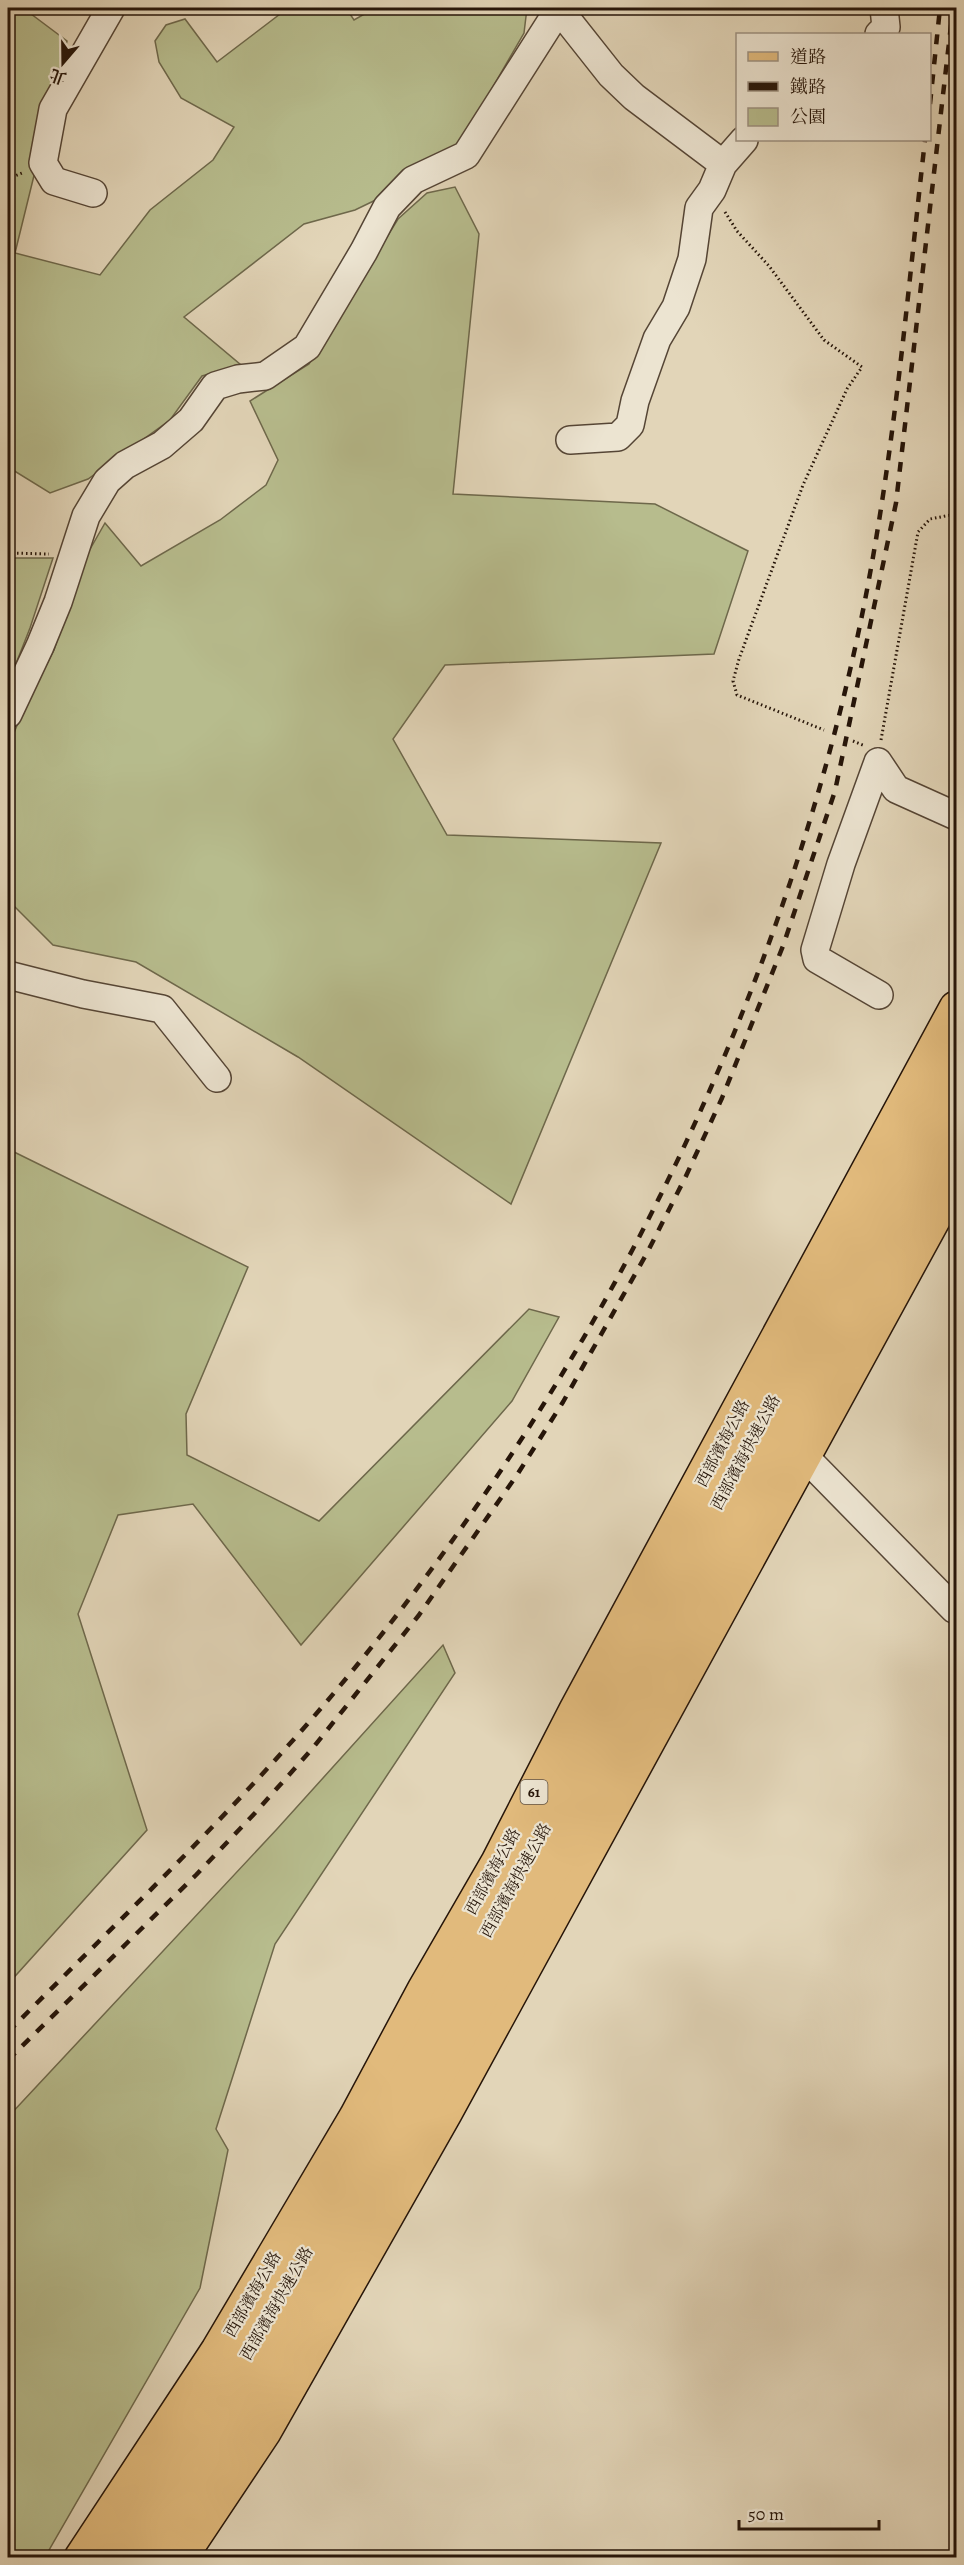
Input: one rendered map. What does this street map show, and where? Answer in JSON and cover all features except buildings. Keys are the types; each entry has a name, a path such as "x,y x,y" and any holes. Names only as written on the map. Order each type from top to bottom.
{"main road":[{"name":"西部濱海公路","path":"81,2558 218,2350 356,2116 424,1990 498,1862 576,1710 957,1008"},
{"name":"西部濱海快速公路","path":"115,2558 228,2385 387,2112 667,1601 767,1410 957,1060"},
{"name":"西部濱海快速公路","path":"148,2558 247,2409 327,2275 552,1870 729,1537 951,1155 957,1122"},
{"path":"180,2558 264,2432 427,2144 804,1456 951,1155"},
{"path":"498,1862 667,1601"}],"lane":[{"path":"93,194 54,181 43,163 54,109 111,8"},
{"path":"8,714 58,602 86,516 107,481 125,465 162,445 191,420 215,386 238,379 265,376 307,347 364,251 387,207 413,180 466,155 559,8 611,75 634,97 723,164"},
{"path":"880,33 886,27 884,8"},
{"path":"570,440 618,437 630,425 635,400 657,339 676,307 684,286 692,259 699,208 712,190 723,164 743,141"},
{"path":"878,762 896,789 957,816"},
{"path":"878,762 841,864 815,950 817,959 879,995"},
{"path":"8,975 83,994 162,1009 217,1078"},
{"path":"804,1456 954,1608 957,1606"}],"path":[{"path":"712,190 737,231 769,266 824,340 862,367 847,388 803,485 739,659 734,681 737,695 752,703 824,730"},
{"path":"878,762 918,532 930,519 957,514"},
{"path":"8,553 72,555"}],"green space":[{"path":"8,8 23,8 67,41 15,253 100,275 150,210 213,160 234,127 181,98 159,62 155,41 166,25 185,19 217,62 288,8 346,8 354,20 375,8 527,8 524,33 460,144 386,195 355,210 304,224 184,317 241,365 202,376 170,420 88,479 50,493 8,467"},
{"path":"455,187 479,234 453,494 655,504 748,551 714,654 445,665 393,739 447,835 661,843 511,1204 298,1057 136,962 53,945 8,900 8,747 26,704 54,650 81,565 105,523 141,566 220,520 266,485 278,460 250,401 309,364 398,219 427,193"},
{"path":"8,558 53,558 30,628 8,684"},
{"path":"8,1149 248,1267 186,1414 187,1455 319,1521 529,1309 559,1317 512,1401 301,1645 193,1504 118,1515 78,1614 147,1830 8,1984"},
{"path":"443,1645 455,1673 275,1944 216,2129 228,2150 200,2288 45,2557 8,2557 8,2117 277,1829"}],"railway":[{"path":"931,94 940,8"},
{"path":"8,2060 196,1875 255,1813 312,1749 419,1615 517,1475 563,1402 647,1253 722,1098 783,946 835,791 896,503 953,8"},
{"path":"8,2032 177,1863 260,1776 339,1687 428,1574 510,1456 586,1334 655,1207 716,1076 769,942 814,805 851,666 877,536 887,470 925,141"}]}
